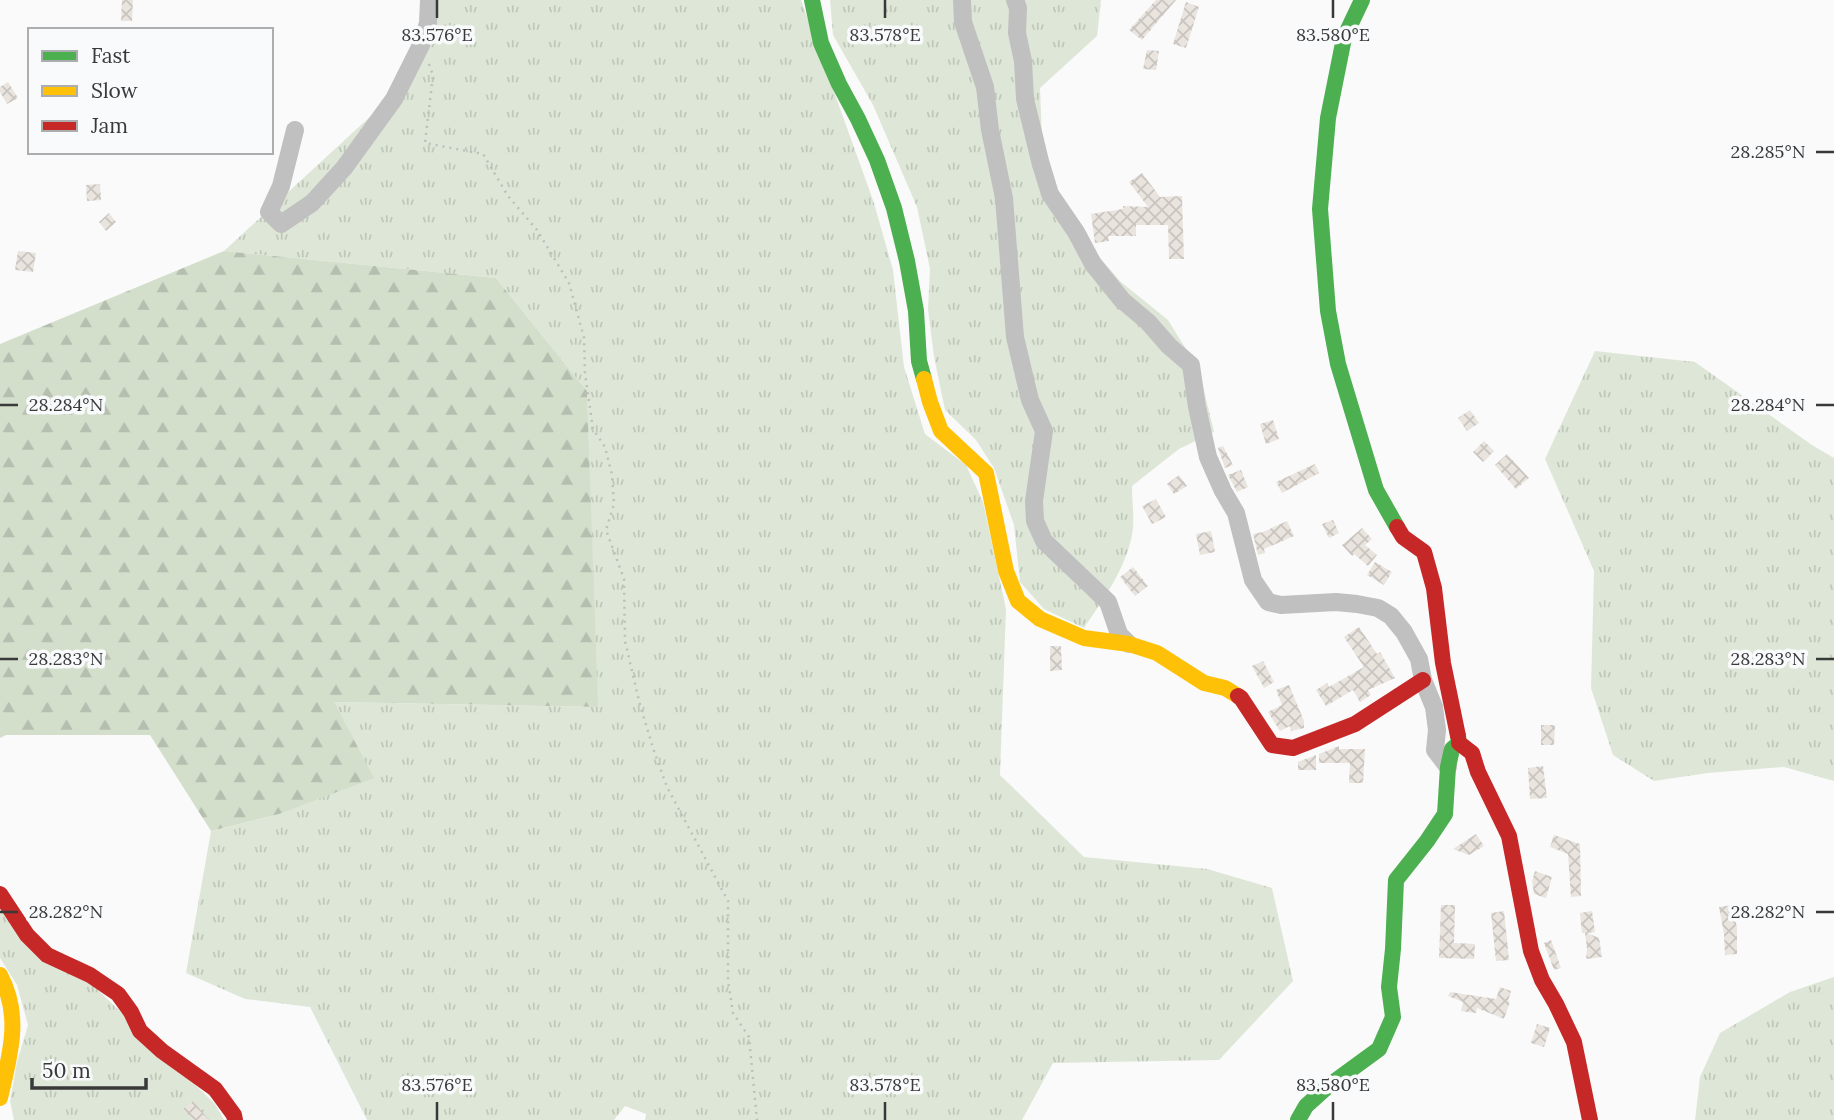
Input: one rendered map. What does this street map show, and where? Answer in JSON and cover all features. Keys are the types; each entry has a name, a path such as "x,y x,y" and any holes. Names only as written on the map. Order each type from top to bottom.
{"street":[{"path":"295,131 281,186 269,212 281,224 312,203 344,168 394,99 421,45 428,23 429,0"},
{"path":"812,0 821,43 877,160 894,208 916,311 919,361 930,402 941,431 986,473 1006,571 1018,601 1040,619 1084,638 1129,644 1157,653 1205,683 1225,688 1241,698 1272,745 1293,748 1355,724 1423,680"},
{"path":"962,0 962,22 985,88 990,130 1004,198 1016,337 1030,400 1044,431 1034,500 1035,521 1044,541 1108,602 1119,635 1129,644"},
{"path":"1015,0 1018,8 1017,33 1023,61 1025,99 1050,194 1076,232 1093,264 1122,300 1191,365 1208,457 1236,513 1253,580 1268,602 1281,605 1336,602 1357,604 1378,608 1391,616 1404,632 1419,659 1423,680 1434,707 1437,730 1435,750 1448,767"},
{"path":"1362,0 1344,38 1328,118 1323,161 1320,209 1328,311 1338,364 1376,490 1403,537 1424,552 1434,588 1443,663 1459,743 1472,753 1478,772 1509,836 1531,951 1542,980 1574,1042 1590,1120"},
{"path":"1298,1120 1306,1106 1327,1087 1379,1049 1393,1017 1388,986 1393,948 1396,880 1445,814 1448,767 1452,750 1459,743"},
{"path":"0,894 27,935 40,949 90,975 118,994 131,1012 139,1031 215,1089 235,1120"},
{"path":"0,975 13,1009 7,1068 0,1098"}],"path":[{"path":"421,45 433,75 425,143 483,154 508,196 537,230 569,283 584,338 585,374 593,429 604,447 612,475 614,504 606,530 624,579 625,641 640,705 667,787 728,901 728,981 733,1013 749,1037 757,1120"}],"green space":[{"path":"436,0 801,0 874,203 893,270 904,367 925,434 966,465 983,502 1006,609 1000,775 1084,857 1207,869 1272,888 1293,981 1219,1060 1053,1063 1022,1120 645,1120 646,1114 625,1106 614,1120 367,1120 310,1007 245,999 186,973 211,831 279,814 333,702 597,707 587,391 496,278 224,251 412,78"},
{"path":"830,0 1101,0 1097,36 1040,88 1043,163 1079,230 1101,259 1121,282 1168,320 1199,370 1214,432 1179,449 1132,486 1133,523 1129,548 1112,584 1084,628 1044,609 1020,582 1014,525 994,468 976,440 945,410 928,309 930,269 917,207 873,105 833,35"},
{"path":"224,251 496,278 587,391 598,707 334,702 374,778 279,814 211,831 150,735 6,735 0,738 0,344"},
{"path":"1595,351 1695,362 1834,458 1834,781 1784,767 1708,773 1654,781 1613,755 1591,688 1594,571 1545,459"},
{"path":"0,909 93,985 215,1104 224,1120 14,1120 10,1101 17,1062 28,1025 17,985 0,958"},
{"path":"1834,977 1834,1120 1695,1120 1700,1077 1720,1033 1790,992"}],"building":[{"path":"122,0 133,0 132,21 121,21"},
{"path":"1156,0 1176,0 1142,40 1129,30"},
{"path":"1186,2 1199,7 1186,48 1173,44"},
{"path":"1147,50 1159,51 1156,70 1143,69"},
{"path":"8,82 18,98 7,104 0,87"},
{"path":"1142,173 1160,197 1182,196 1184,259 1169,259 1168,225 1136,225 1136,236 1108,236 1109,241 1095,243 1091,214 1123,209 1123,206 1148,207 1129,182"},
{"path":"100,184 101,200 87,201 86,185"},
{"path":"109,213 116,222 106,231 99,222"},
{"path":"18,251 36,253 33,272 15,270"},
{"path":"1470,410 1479,423 1467,431 1458,418"},
{"path":"1273,420 1279,439 1266,444 1260,424"},
{"path":"1484,441 1494,451 1483,462 1473,452"},
{"path":"1223,446 1233,465 1225,468 1218,448"},
{"path":"1507,454 1529,478 1516,489 1495,465"},
{"path":"1315,464 1319,473 1282,493 1276,482"},
{"path":"1241,470 1248,487 1237,492 1228,475"},
{"path":"1179,475 1187,486 1174,494 1167,484"},
{"path":"1156,499 1166,517 1152,524 1142,506"},
{"path":"1333,520 1339,533 1329,538 1322,524"},
{"path":"1287,521 1294,536 1264,549 1265,553 1258,555 1253,534"},
{"path":"1362,528 1372,539 1365,545 1377,555 1368,566 1354,554 1352,556 1342,545"},
{"path":"1211,531 1215,552 1200,555 1196,534"},
{"path":"1375,562 1392,572 1384,585 1367,575"},
{"path":"1133,567 1148,586 1135,596 1120,577"},
{"path":"1359,627 1377,654 1380,652 1395,678 1368,690 1371,695 1360,702 1353,690 1326,706 1316,690 1327,683 1329,687 1364,667 1344,637"},
{"path":"1050,646 1061,646 1062,670 1050,671"},
{"path":"1263,661 1274,682 1264,688 1252,666"},
{"path":"1289,685 1304,721 1304,728 1291,731 1290,726 1280,731 1268,712 1282,705 1276,690"},
{"path":"1541,725 1555,725 1554,745 1541,745"},
{"path":"1339,746 1339,749 1365,749 1363,783 1349,783 1350,763 1319,763 1319,754"},
{"path":"1316,755 1316,770 1298,770 1298,762"},
{"path":"1543,766 1547,798 1530,799 1528,768"},
{"path":"1476,834 1484,846 1469,855 1453,849"},
{"path":"1554,835 1580,844 1581,896 1571,897 1568,854 1550,847"},
{"path":"1535,871 1552,877 1546,898 1534,894 1532,881"},
{"path":"1441,905 1455,905 1454,943 1475,944 1474,959 1439,958"},
{"path":"1732,905 1737,928 1737,954 1725,955 1719,907"},
{"path":"1504,911 1509,960 1496,961 1491,913"},
{"path":"1592,911 1595,932 1587,933 1599,938 1602,957 1586,959 1585,933 1582,933 1580,913"},
{"path":"1551,940 1561,968 1554,970 1544,943"},
{"path":"1500,987 1511,991 1504,1019 1477,1008 1476,1013 1461,1011 1463,1002 1448,996 1450,992 1496,999"},
{"path":"1537,1024 1550,1028 1544,1047 1531,1043"},
{"path":"193,1101 209,1120 193,1120 183,1109"}],"traffic: fast":[{"path":"812,0 821,43 877,160 894,208 916,311 919,361 924,379"},
{"path":"1362,0 1344,38 1328,118 1320,209 1328,311 1338,364 1376,490 1397,527"},
{"path":"1298,1120 1306,1106 1327,1087 1379,1049 1393,1017 1389,987 1396,880 1445,814 1448,767 1452,749 1459,743 1458,736"}],"traffic: slow":[{"path":"924,379 941,431 986,473 1006,571 1018,601 1040,619 1084,638 1129,644 1157,653 1204,683 1225,688 1238,696"},
{"path":"0,975 11,1005 12,1021 10,1051 0,1098"}],"traffic: jam":[{"path":"1397,527 1403,537 1424,552 1434,588 1443,663 1458,736"},
{"path":"1238,696 1272,745 1293,748 1355,724 1423,680"},
{"path":"1459,743 1472,753 1478,772 1509,836 1531,951 1542,980 1574,1042 1590,1120"},
{"path":"0,894 27,935 47,955 90,975 118,994 140,1031 162,1051 215,1089 235,1120"}]}
